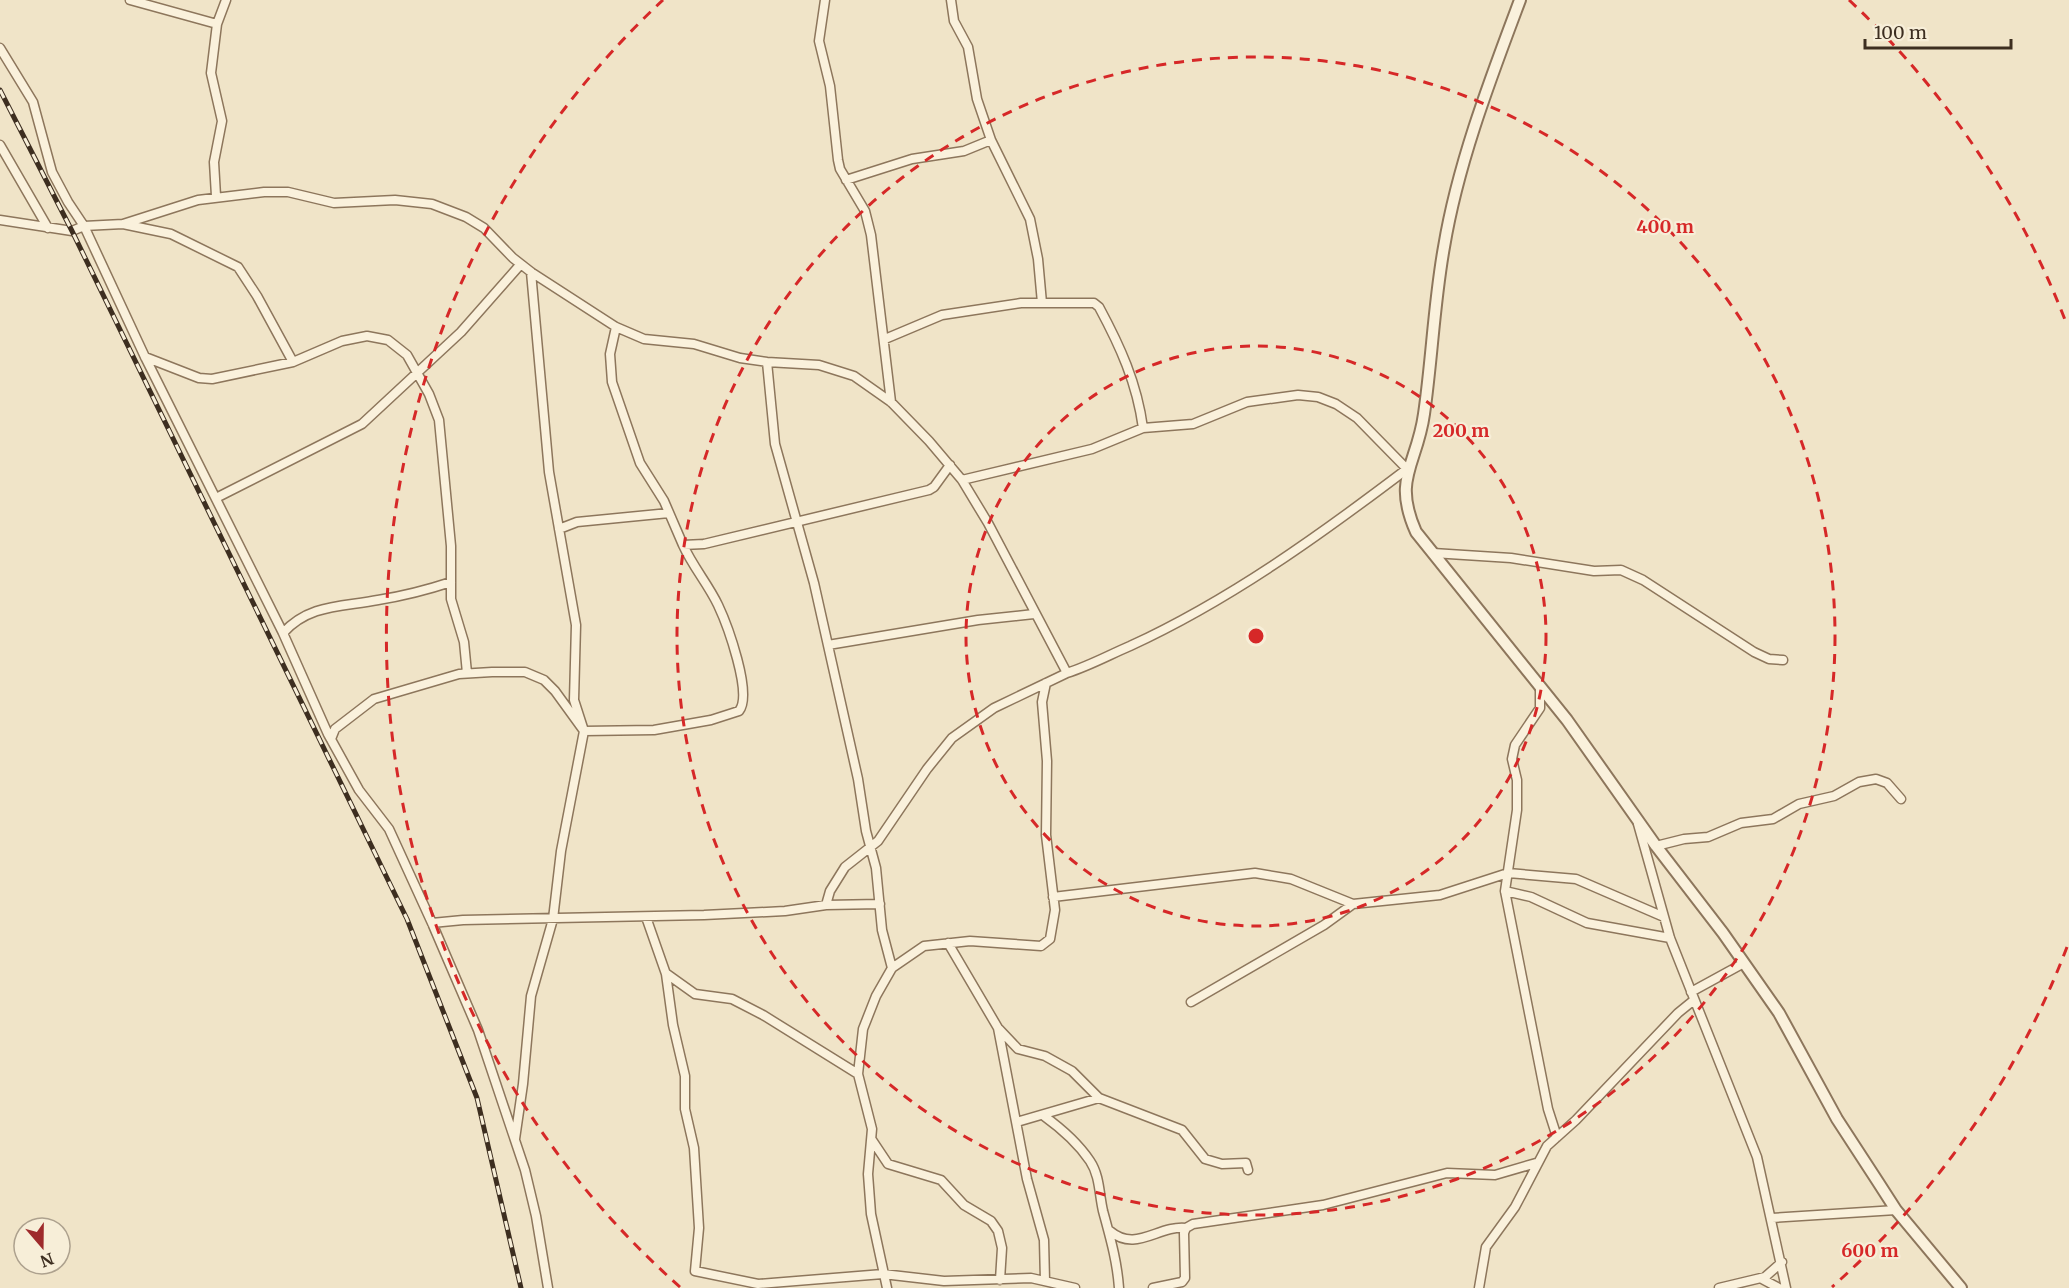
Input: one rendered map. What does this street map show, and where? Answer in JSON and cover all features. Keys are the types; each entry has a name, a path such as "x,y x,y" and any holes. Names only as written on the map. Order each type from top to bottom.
{"street":[{"path":"130,0 217,24"},
{"path":"216,196 214,162 222,121 211,73 217,24 226,0"},
{"path":"825,0 819,41 830,86 838,160 846,180 860,199 866,217 885,339 891,402"},
{"path":"951,0 954,21 968,47 977,99 991,140 1030,219 1038,259 1042,303"},
{"path":"1520,0 1470,141 1444,246 1424,417 1407,469 1404,497 1408,513 1416,532 1540,687 1744,963 1779,1013 1837,1119 1896,1210 1961,1288"},
{"path":"0,48 33,102 52,172 84,226 145,357 283,633 331,739 359,790 389,829 432,923 478,1030 515,1138 536,1216 548,1288"},
{"path":"846,180 912,159 964,151 991,140"},
{"path":"0,145 48,228"},
{"path":"123,224 175,206 216,196 288,192 334,203 395,200 432,204 466,217 484,228 520,265 616,327 644,339 694,345 740,358 767,362 797,362 854,376 891,402 962,480 988,523 1067,673"},
{"path":"0,220 72,231 84,226 123,224 171,234 238,267 257,296 293,362"},
{"path":"216,498 348,433 385,405 416,372 461,332 520,265"},
{"path":"515,1138 534,978 553,919 561,851 584,731 574,700 576,625 545,435 531,272"},
{"path":"885,339 942,315 1021,303 1094,303 1099,307 1132,377 1143,428"},
{"path":"331,739 335,729 374,699 467,673 514,671 532,674 555,690 573,720 584,731 654,730 711,720 742,708 739,672 726,623 683,545 669,513 640,463 612,382 610,354 616,327"},
{"path":"145,357 199,378 212,379 293,362 342,341 367,336 388,340 407,355 435,406 439,420 451,546 451,599 464,642 467,673"},
{"path":"767,362 771,422 795,522 814,583 862,798 876,868 882,930 892,968"},
{"path":"962,480 1092,449 1143,428 1193,424 1247,402 1298,395 1318,397 1336,404 1357,418 1407,469"},
{"path":"683,545 704,544 929,490 934,487 950,465"},
{"path":"826,904 830,891 845,867 884,834 927,769 952,738 994,708 1153,635 1242,585 1320,535 1407,469"},
{"path":"559,529 577,522 669,513"},
{"path":"1434,554 1511,558 1594,571 1621,570 1643,580 1754,652 1769,659 1783,660"},
{"path":"283,633 292,623 318,609 393,598 451,582"},
{"path":"828,645 990,618 1034,614"},
{"path":"887,1288 869,1195 868,1174 872,1140 858,1074 863,1029 892,968 917,949 970,941 1041,946 1047,944 1053,932 1053,897 1046,835 1047,760 1042,702 1046,683"},
{"path":"1540,687 1540,708 1515,745 1512,759 1517,780 1517,810 1505,891 1557,1137"},
{"path":"1656,846 1684,839 1708,837 1741,823 1773,819 1799,804 1829,798 1847,787 1868,780 1887,783 1901,799"},
{"path":"1627,802 1636,816 1670,938 1757,1156 1786,1288"},
{"path":"1053,897 1255,873 1291,879 1353,904 1440,895 1508,873 1576,879 1664,917"},
{"path":"1505,891 1531,897 1587,923 1670,938"},
{"path":"432,923 463,920 750,913 826,904 880,904"},
{"path":"1191,1002 1324,925 1353,904"},
{"path":"646,917 666,974 673,1025 685,1076 685,1109 694,1148 699,1228 695,1271 758,1284 883,1274 934,1281 1017,1278 1045,1281 1075,1288"},
{"path":"948,943 998,1028 1018,1049 1045,1056 1072,1071 1099,1098 1182,1130 1205,1159 1222,1164 1246,1162 1248,1170"},
{"path":"1479,1288 1486,1247 1515,1207 1536,1163 1547,1146 1633,1063 1693,996 1744,963"},
{"path":"666,974 695,994 732,999 764,1015 828,1058 858,1074"},
{"path":"998,1028 1027,1179 1044,1240 1045,1281"},
{"path":"1017,1122 1044,1116 1099,1098"},
{"path":"1044,1116 1063,1130 1091,1162 1115,1249 1119,1288"},
{"path":"872,1140 888,1164 941,1180 964,1205 991,1221 998,1231 1002,1248 1000,1280"},
{"path":"1109,1230 1118,1238 1128,1241 1186,1228 1208,1220 1323,1205 1447,1173 1495,1175 1536,1163"},
{"path":"1772,1218 1896,1210"},
{"path":"1154,1288 1182,1282 1185,1278 1186,1228"},
{"path":"1719,1288 1762,1279 1782,1262"},
{"path":"1012,1288 1017,1278"},
{"path":"1762,1279 1779,1288"}],"railway":[{"path":"0,90 72,231 407,919 477,1098 521,1288"}]}
